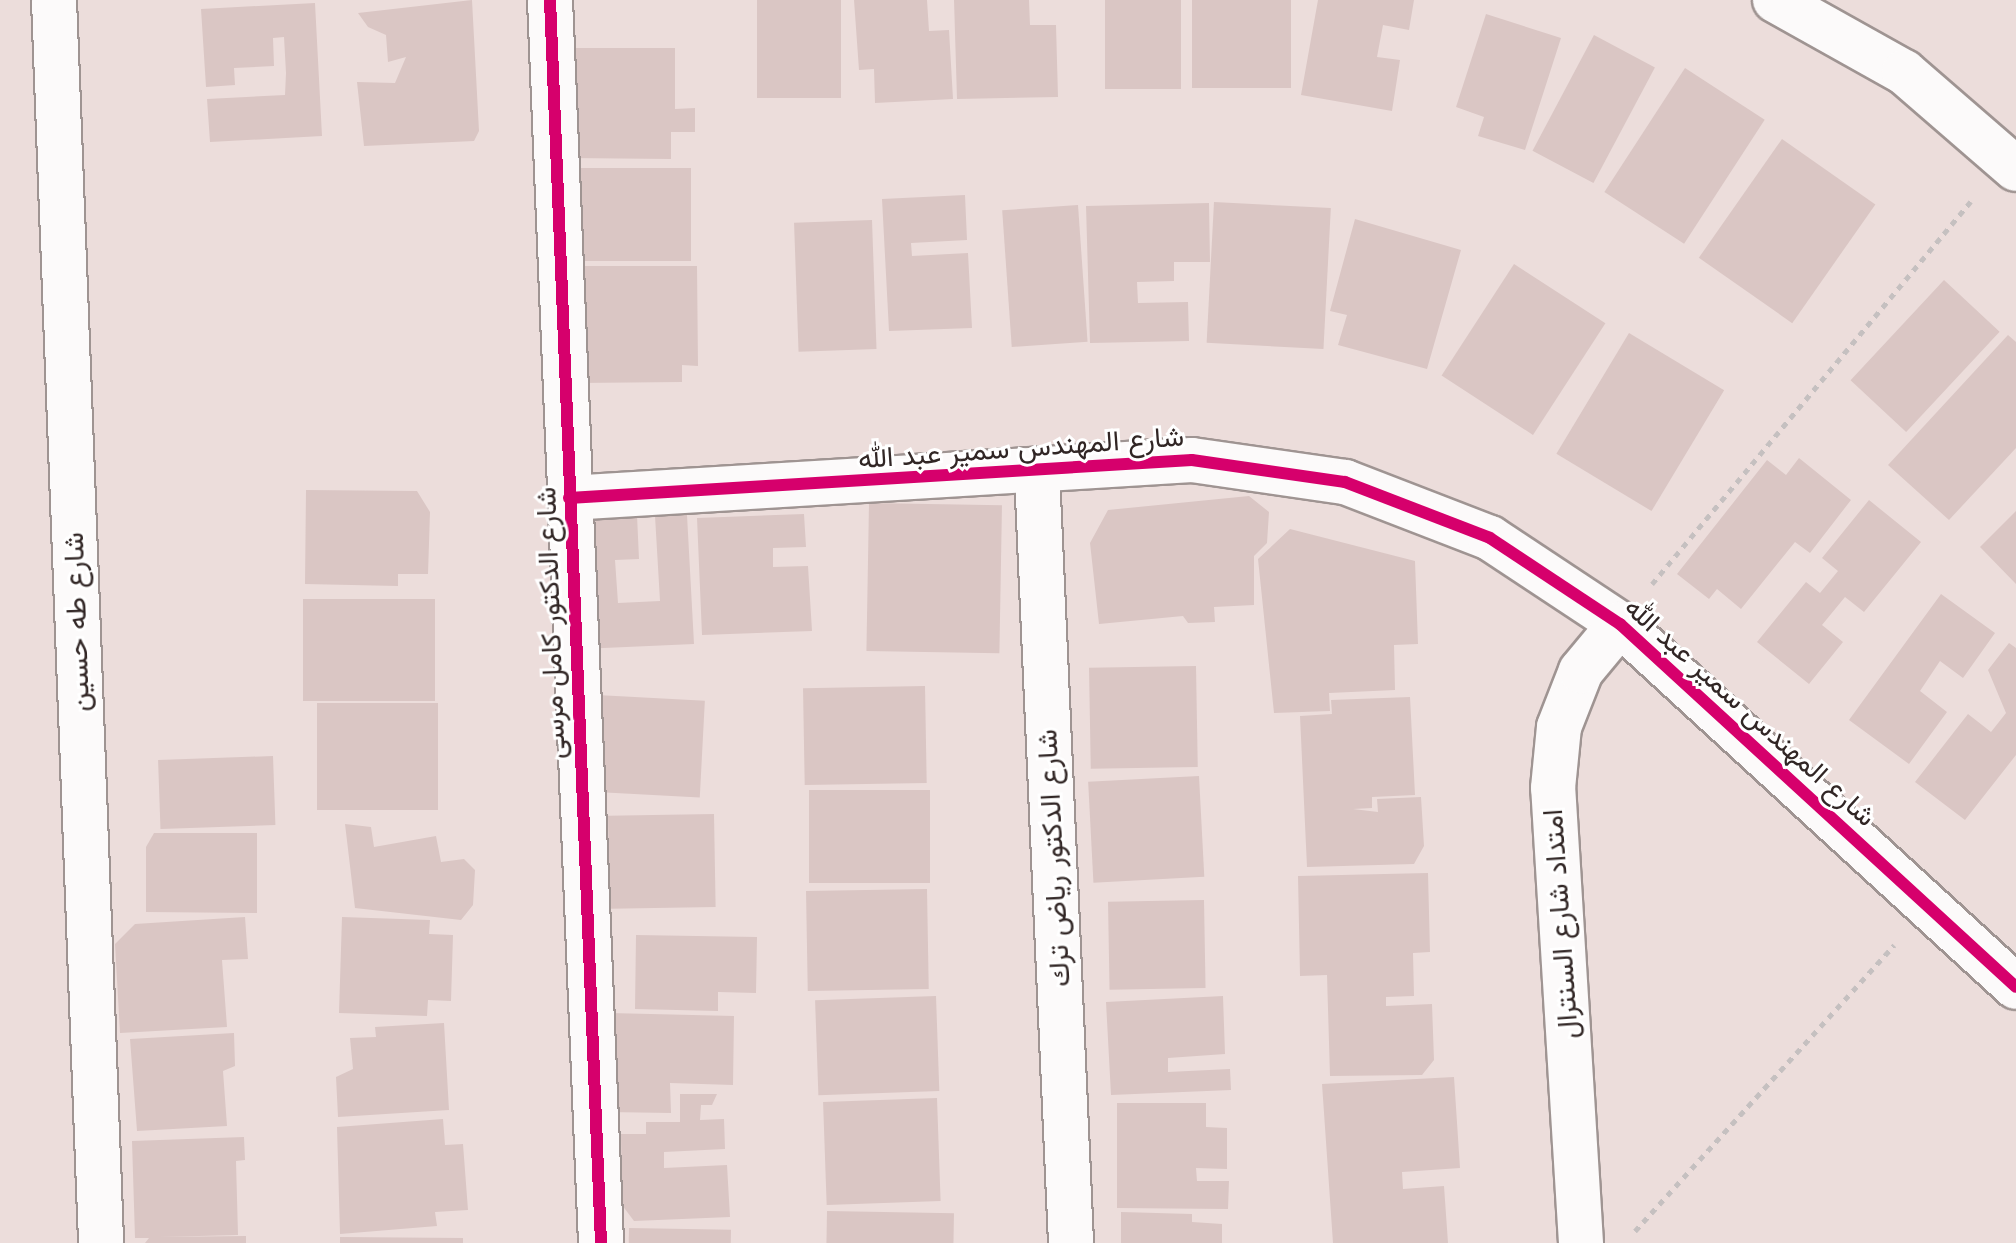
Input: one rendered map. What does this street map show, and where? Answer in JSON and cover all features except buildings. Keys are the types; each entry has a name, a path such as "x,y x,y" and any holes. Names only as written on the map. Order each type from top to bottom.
{"street":[{"name":"شارع طه حسين","path":"54,0 101,1243"},
{"name":"شارع الدكتور كامل مرسى","path":"550,0 601,1243"},
{"path":"1775,0 1904,72 2011,164"},
{"name":"شارع المهندس سمير عبد الله","path":"569,498 1037,473 1192,460 1345,482 1490,538 1620,624 2016,987"},
{"name":"شارع الدكتور رياض ترك","path":"1037,473 1071,1243"},
{"name":"امتداد شارع السنترال","path":"1581,1243 1553,788 1559,727 1581,671 1620,624"}],"path":[{"path":"1620,624 2011,164"},
{"path":"1624,1243 1930,906"}],"cycle path":[{"path":"550,0 601,1243"},
{"path":"569,498 1192,460 1345,482 1490,538 1620,624 2016,987"}]}
